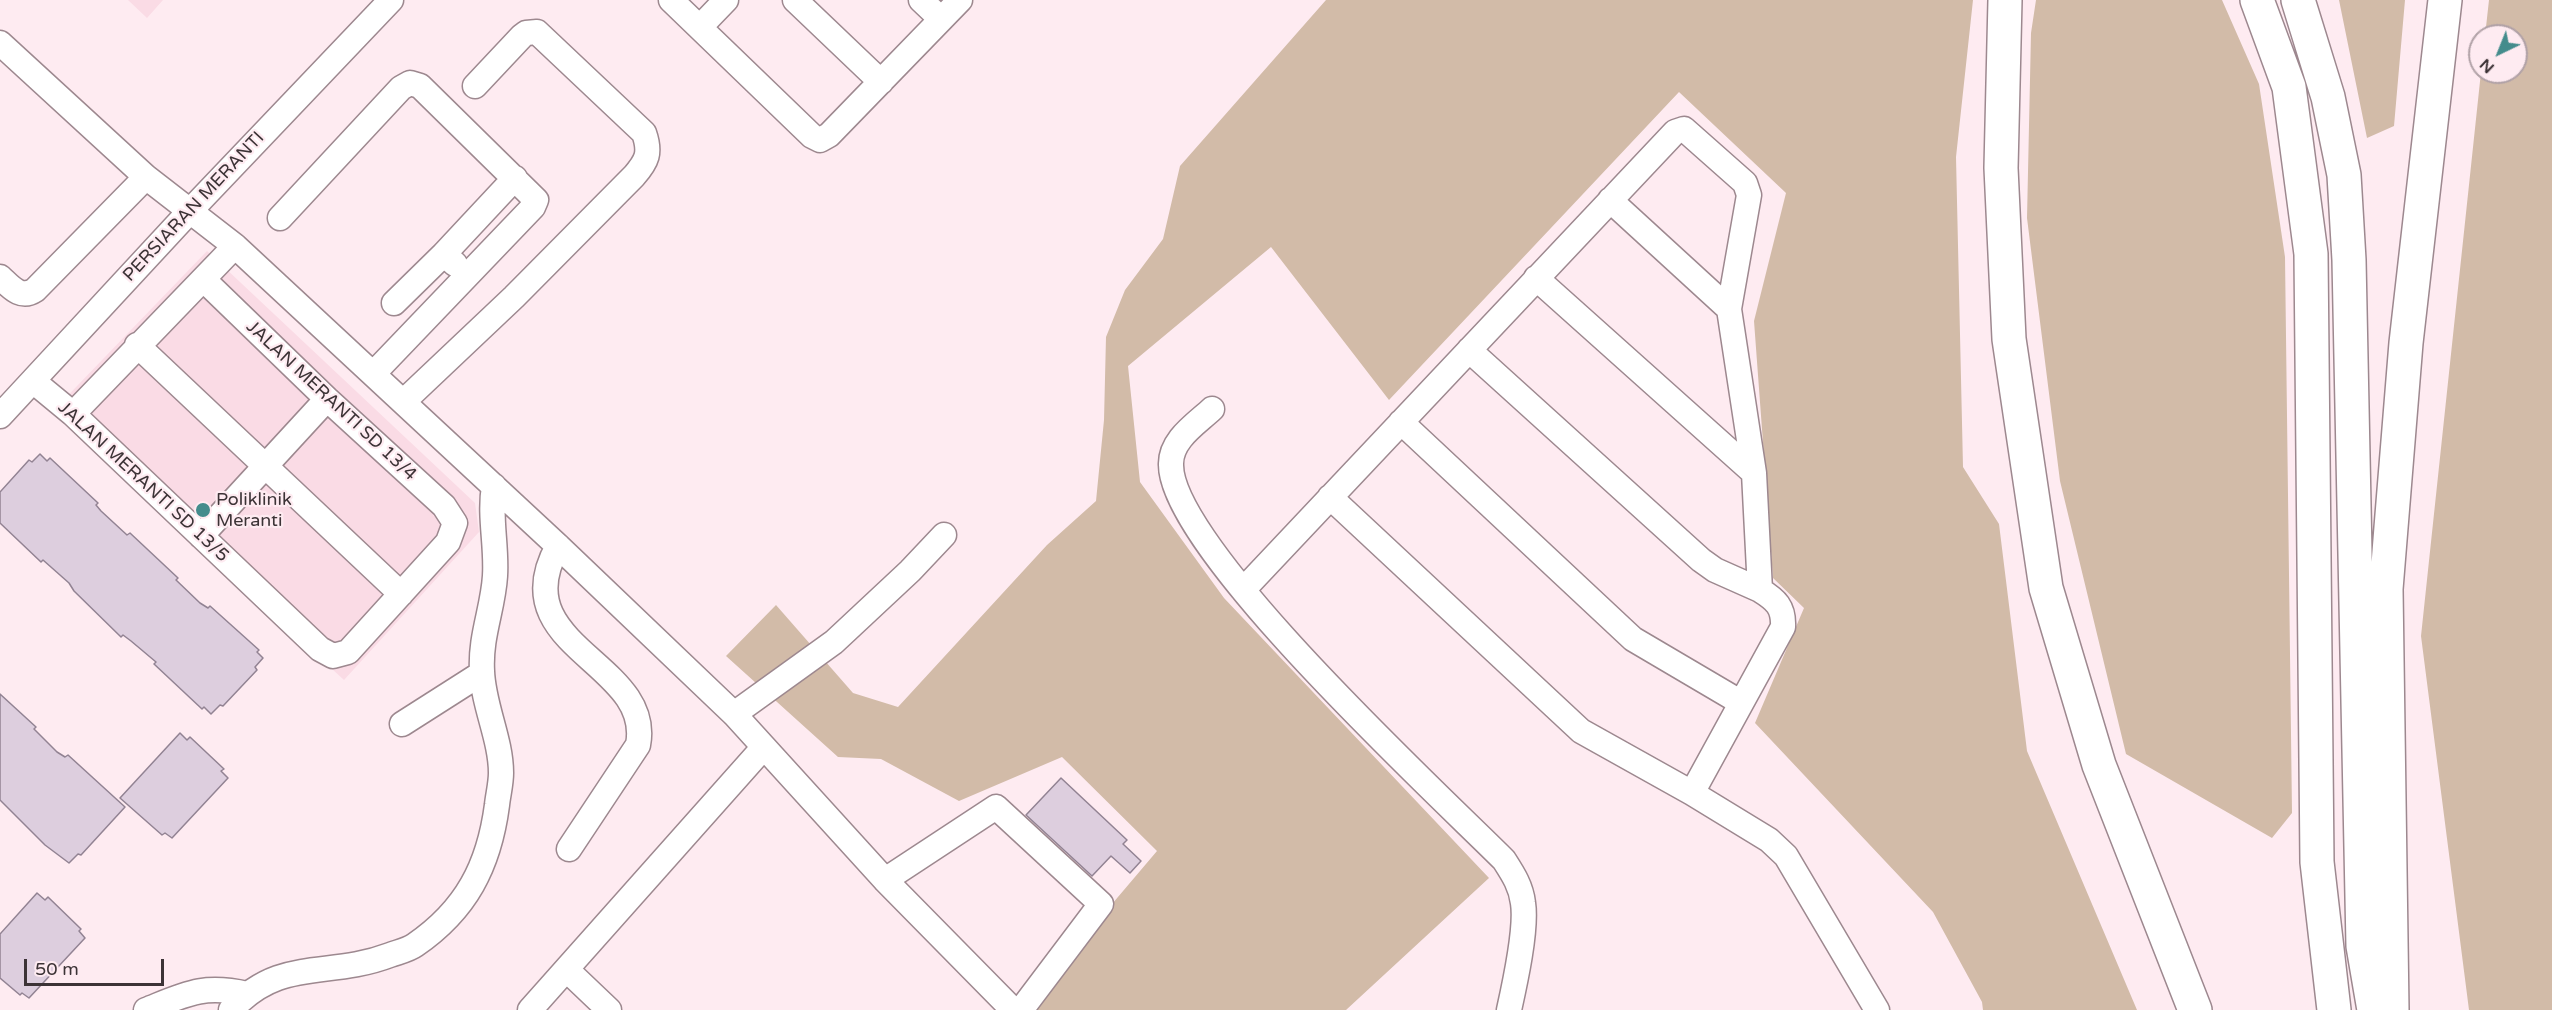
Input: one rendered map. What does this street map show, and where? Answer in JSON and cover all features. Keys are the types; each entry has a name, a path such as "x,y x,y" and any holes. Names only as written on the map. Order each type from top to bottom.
{"highway":[{"path":"2005,0 2001,168 2009,339 2046,588 2099,765 2195,1010"},
{"path":"2257,0 2289,87 2312,254 2317,862 2334,1010"},
{"path":"2298,0 2328,97 2344,175 2349,283 2363,946 2374,1010"},
{"path":"2392,1010 2386,589 2406,343 2445,0"}],"street":[{"name":"PERSIARAN MERANTI","path":"0,416 189,212 391,0"},
{"path":"671,0 812,136 820,140 829,135 960,0"},
{"path":"700,27 726,0"},
{"path":"795,0 881,82"},
{"path":"921,0 941,19"},
{"path":"403,402 514,297 634,176 643,165 649,148 644,133 537,32 526,33 522,36 475,86"},
{"path":"0,43 146,177 235,246 494,486 706,687 734,714 885,880 1013,1010"},
{"path":"280,218 401,88 410,83 420,86 536,200 533,207 373,374"},
{"path":"1243,590 1675,132 1684,129 1689,131 1748,189 1749,195 1729,309 1754,473 1760,590"},
{"path":"0,277 20,293 25,294 34,290 146,177"},
{"path":"394,303 444,254 515,178"},
{"path":"1610,200 1729,309"},
{"path":"73,414 137,345 204,280 235,246"},
{"path":"444,254 467,276"},
{"path":"1536,278 1754,473"},
{"name":"JALAN MERANTI SD 13/4","path":"204,280 327,399 444,506 455,523 448,542 401,594"},
{"path":"137,345 401,594"},
{"path":"1469,350 1701,560 1714,570 1775,599 1784,613 1783,627 1692,793"},
{"name":"JALAN MERANTI SD 13/5","path":"33,381 73,414 320,648 333,656 348,652 401,594"},
{"path":"201,536 327,399"},
{"path":"1212,409 1179,439 1172,454 1170,467 1177,492 1202,535 1243,590 1306,663 1504,860 1517,881 1523,904 1517,974 1509,1010"},
{"path":"1401,422 1633,639 1740,702"},
{"path":"146,1010 195,990 223,988 239,1002 267,980 297,971 351,967 413,947 437,928 462,902 482,871 495,819 501,773 482,673 482,638 495,580 492,500 494,486"},
{"path":"1330,497 1581,731 1692,793 1768,840 1786,856 1877,1010"},
{"path":"734,714 834,642 910,571 944,535"},
{"path":"558,546 548,563 543,591 545,604 555,622 626,696 636,712 641,730 638,745 569,849"},
{"path":"402,724 482,673"},
{"path":"530,1010 764,748"},
{"path":"885,880 996,807 1101,904 1021,1010"},
{"path":"567,970 600,1007"}],"shaded area":[{"path":"128,0 163,0 147,18"},
{"path":"1326,0 1973,0 1956,157 1963,467 1999,524 2027,751 2137,1010 1983,1010 1982,1002 1933,912 1755,723 1804,608 1773,578 1754,321 1786,193 1679,92 1389,400 1271,247 1128,366 1140,482 1224,598 1489,878 1346,1010 1035,1010 1028,1003 1157,851 1062,757 959,801 881,759 838,757 726,656 776,605 853,693 898,707 1047,545 1096,501 1104,420 1106,337 1125,290 1163,239 1180,166"},
{"path":"2036,0 2222,0 2259,84 2285,257 2292,813 2272,838 2126,754 2060,481 2027,218 2031,33"},
{"path":"2339,0 2405,0 2394,126 2367,138"},
{"path":"2489,0 2552,0 2552,1010 2469,1010 2421,636 2480,84 2528,84 2528,24 2486,24"},
{"path":"207,251 475,503 479,532 344,680 52,412"}],"building":[{"path":"40,454 47,461 50,458 98,503 96,505 101,511 127,535 130,533 178,578 176,580 200,603 208,608 210,606 259,650 257,652 263,658 255,667 257,670 223,706 220,705 211,714 204,707 202,709 154,664 156,662 123,635 121,637 74,591 69,583 43,560 41,562 0,523 0,492 29,460 32,462"},
{"path":"0,694 36,727 34,729 57,752 65,757 68,755 125,807 81,855 78,854 69,863 45,845 0,800"},
{"path":"180,733 187,740 190,737 224,769 221,771 228,778 172,838 165,833 162,835 120,798"},
{"path":"1061,778 1127,840 1123,844 1141,861 1130,873 1111,856 1092,876 1026,815"},
{"path":"37,893 45,900 48,897 81,929 79,931 85,938 29,998 22,993 20,995 0,978 0,934"}],"place":[{"name":"Poliklinik Meranti","path":"203,510"}]}
